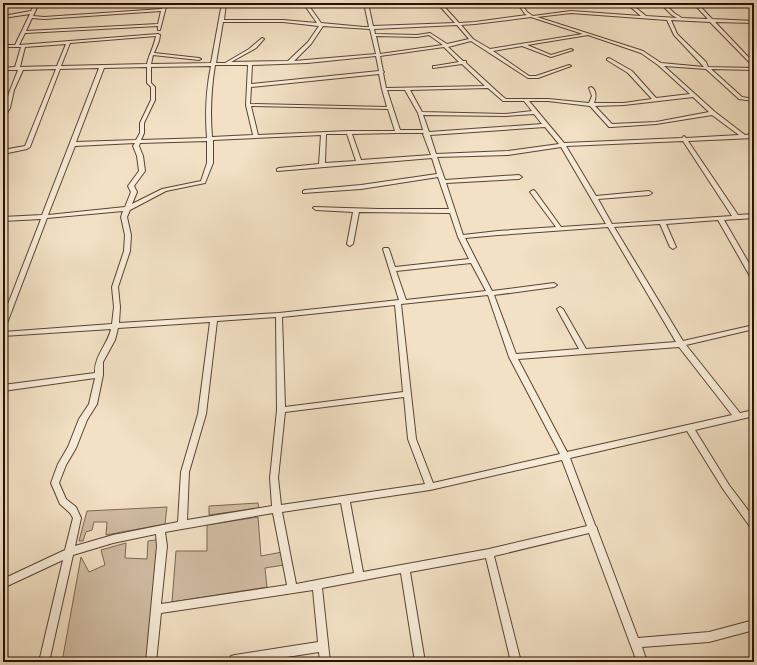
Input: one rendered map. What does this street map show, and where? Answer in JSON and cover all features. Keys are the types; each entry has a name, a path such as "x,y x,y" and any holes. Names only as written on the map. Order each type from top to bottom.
{"street":[{"path":"17,45 37,3"},
{"path":"44,662 77,518 73,510 63,501 55,483 62,464 72,448 83,419 93,404 99,375 98,368 100,356 111,340 115,326 117,306 115,288 127,251 128,235 124,217 134,192 131,186 142,171 142,163 136,146 142,133 142,123 153,100 153,87 149,83 150,77 148,72 151,55 158,39 159,25 165,3"},
{"path":"3,219 44,217 127,209 164,190 203,182 210,163 209,103 212,65 222,21 224,3"},
{"path":"305,3 321,26"},
{"path":"366,3 382,72 384,89 398,132"},
{"path":"439,3 456,24 472,40 528,77 536,77 569,66"},
{"path":"519,3 532,16 642,52 660,64 713,113 743,136"},
{"path":"628,3 645,17"},
{"path":"662,3 673,14 681,19"},
{"path":"695,3 754,68"},
{"path":"3,17 32,14 44,18 162,10"},
{"path":"222,21 267,21 321,26 372,28 510,20 564,12 669,19 711,20 753,24"},
{"path":"669,19 675,34 704,63 707,68 741,98 754,100"},
{"path":"24,32 159,25"},
{"path":"289,63 310,43 321,26"},
{"path":"374,35 417,36 430,34 464,62 502,99 591,105 624,104 694,95"},
{"path":"489,50 588,34"},
{"path":"3,46 68,43 158,35"},
{"path":"226,64 237,56 258,45 262,38"},
{"path":"3,69 320,62 378,56 446,46 472,40"},
{"path":"3,152 27,147 68,43"},
{"path":"523,45 551,56 571,50"},
{"path":"3,115 9,106 9,98 18,80 23,46"},
{"path":"151,55 198,59"},
{"path":"151,55 164,62"},
{"path":"609,59 630,72 654,99"},
{"path":"435,67 464,62"},
{"path":"250,64 248,105 256,137"},
{"path":"660,64 707,68 754,68"},
{"path":"3,326 44,217 74,144 102,67"},
{"path":"249,86 382,72"},
{"path":"384,89 489,87"},
{"path":"591,88 594,96 591,105"},
{"path":"407,89 420,112 425,132 461,237 490,294 513,357 565,456 642,662"},
{"path":"525,100 563,145 642,282 681,344 738,417"},
{"path":"248,105 389,108"},
{"path":"591,105 601,114 608,124 615,126 656,123 713,113"},
{"path":"420,112 505,115 535,112"},
{"path":"74,144 349,132 425,132 546,125"},
{"path":"349,132 359,162"},
{"path":"322,165 324,133"},
{"path":"279,170 434,156 508,153 563,145 684,138 754,136"},
{"path":"684,138 736,217"},
{"path":"305,192 361,188 440,175"},
{"path":"443,182 519,177"},
{"path":"532,192 559,228"},
{"path":"594,198 649,193"},
{"path":"316,208 452,211"},
{"path":"350,244 356,210"},
{"path":"461,237 559,228 754,216"},
{"path":"720,218 754,278"},
{"path":"662,222 673,247"},
{"path":"386,249 393,269 401,302 407,394 412,438 430,487"},
{"path":"393,269 473,261"},
{"path":"746,266 754,267"},
{"path":"3,334 279,315 490,294 554,285"},
{"path":"560,309 584,351"},
{"path":"279,315 281,410 274,478 276,509 292,588"},
{"path":"182,525 185,472 202,414 214,319"},
{"path":"513,357 681,344 754,327"},
{"path":"3,388 99,375"},
{"path":"281,410 407,394"},
{"path":"3,584 70,552 113,539 182,525 276,509 430,487 690,429 754,413"},
{"path":"690,429 730,493 754,526"},
{"path":"345,500 359,576"},
{"path":"157,609 317,584 489,553 592,528"},
{"path":"152,662 162,546 160,530"},
{"path":"489,553 516,662"},
{"path":"405,568 420,662"},
{"path":"317,584 325,662"},
{"path":"634,643 709,637 754,625"},
{"path":"235,660 323,646"}],"shaded area":[{"path":"258,503 259,508 209,515 209,506"},
{"path":"167,507 165,524 106,535 107,522 94,522 92,530 86,532 83,541 79,541 87,511"},
{"path":"258,517 261,556 282,552 284,565 265,568 267,587 172,602 176,551 207,551 207,525"},
{"path":"162,539 147,662 62,662 81,557 89,572 105,565 101,550 126,543 125,558 147,559 148,541"}]}
